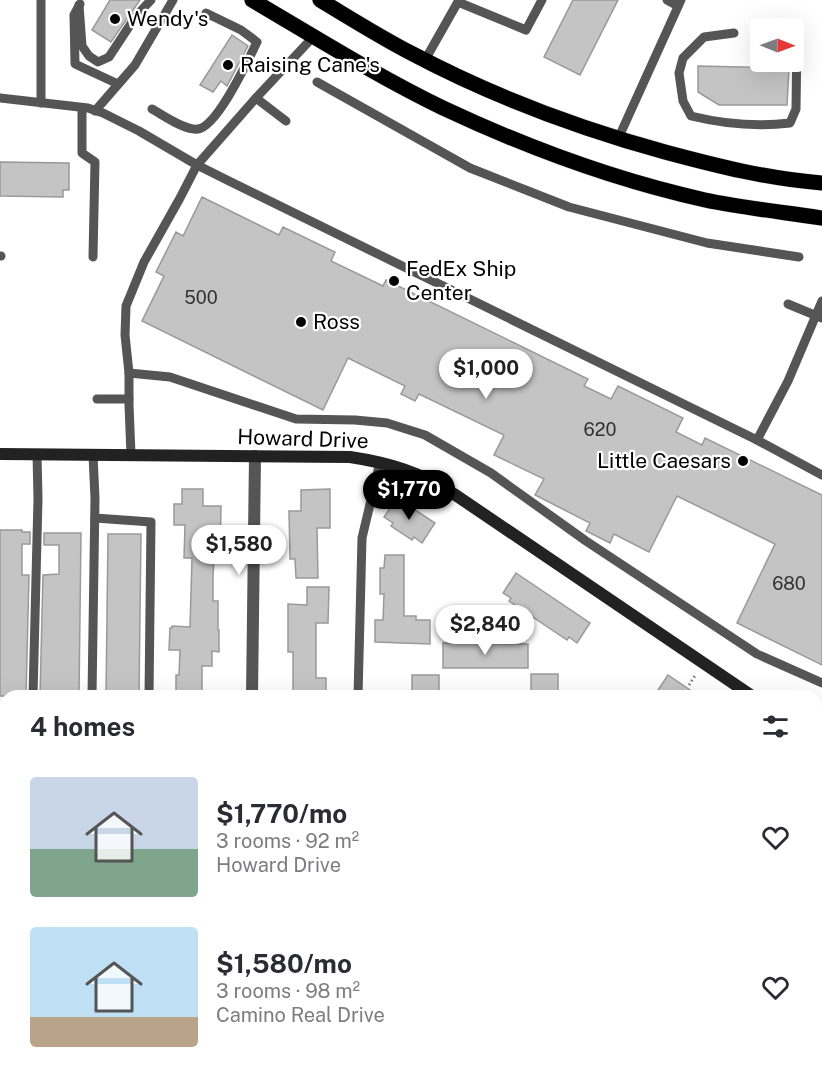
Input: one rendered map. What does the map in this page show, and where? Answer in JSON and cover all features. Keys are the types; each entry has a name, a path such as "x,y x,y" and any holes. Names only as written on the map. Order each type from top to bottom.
{"main road":[{"path":"252,0 369,69 442,107 571,161 705,200 822,218"},
{"path":"320,0 425,60 556,118 618,139 703,163 758,174 819,182"}],"street":[{"name":"Howard Drive","path":"0,454 350,457 408,470 437,483 454,494 743,690"},
{"path":"252,690 255,456"}],"lane":[{"path":"40,0 42,103"},
{"path":"80,2 82,46 89,56 98,62 109,57 136,16 153,0 171,3 135,65 94,111"},
{"path":"425,60 458,1 526,30 542,0"},
{"path":"618,139 679,3 667,0"},
{"path":"80,2 74,15 75,64 118,84"},
{"path":"152,109 184,127 198,129 211,122 229,95 257,42 241,30 206,13"},
{"path":"734,33 704,37 683,58 679,73 683,101 691,116 717,122 741,124 790,123 796,109 796,72"},
{"path":"131,455 129,373 125,335 126,306 144,261 197,165 314,36"},
{"path":"317,82 470,168 569,207 707,243 799,257"},
{"path":"0,98 82,108 103,113 197,165 757,440 822,475"},
{"path":"256,98 286,121"},
{"path":"82,108 82,153 95,162 93,256"},
{"path":"757,440 819,317 822,301"},
{"path":"788,304 819,317"},
{"path":"129,373 170,377 296,419 387,423 425,435 491,473 586,541 757,654 822,683"},
{"path":"98,399 129,399"},
{"path":"33,690 37,454"},
{"path":"92,690 95,519 93,454"},
{"path":"358,690 362,538 380,462"},
{"path":"95,519 151,522 149,690"}],"path":[{"path":"689,686 696,674"}],"building":[{"name":"Wendy's","path":"110,0 140,0 111,42 92,30"},
{"path":"573,0 618,0 580,75 544,57"},
{"name":"Raising Cane's","path":"232,35 248,46 227,86 221,81 213,92 200,85"},
{"path":"698,66 750,67 750,72 789,72 787,105 719,105 698,92"},
{"path":"0,162 69,163 69,190 63,190 63,197 0,196"},
{"path":"202,197 279,235 283,227 335,252 331,261 383,286 386,280 588,379 584,386 611,399 618,386 683,418 676,432 702,445 705,438 822,495 822,665 737,623 775,544 677,496 649,552 614,534 610,543 586,531 590,523 535,495 544,479 494,455 504,435 419,394 415,401 401,394 405,386 348,358 323,410 142,321 164,276 156,272 176,232 183,236"},
{"path":"182,489 203,489 203,506 221,506 220,557 216,556 214,559 213,575 213,601 218,601 219,652 212,651 212,666 202,666 202,690 176,690 180,650 169,650 170,628 172,626 190,627 192,558 184,558 185,525 174,525 174,504 182,504"},
{"path":"330,489 330,528 317,528 318,578 296,578 295,559 290,559 289,511 301,511 301,490"},
{"path":"397,498 435,523 422,543 414,537 412,540 391,526 393,523 384,517"},
{"path":"0,530 22,530 22,532 30,532 30,544 22,544 22,575 29,575 26,690 0,690"},
{"path":"44,533 81,533 79,690 40,690 43,575 59,574 59,545 44,545"},
{"path":"108,534 141,534 139,690 106,690"},
{"path":"385,555 404,555 404,616 416,616 416,620 430,620 430,644 375,642 375,620 383,620 384,594 380,594 380,568 384,568"},
{"path":"516,573 590,623 577,643 569,637 567,640 509,601 511,598 503,593"},
{"path":"307,587 329,587 328,623 316,623 316,678 326,678 326,690 293,690 293,652 288,652 288,604 307,605"},
{"path":"443,643 528,644 528,668 443,668"},
{"path":"531,674 558,674 558,690 531,690"},
{"path":"412,675 439,675 439,690 412,690"},
{"path":"668,675 690,690 658,690"}],"place":[{"name":"Wendy's","path":"115,19"},
{"name":"Raising Cane's","path":"228,65"},
{"name":"FedEx Ship Center","path":"394,281"},
{"name":"Ross","path":"301,322"},
{"name":"Little Caesars","path":"743,461"}]}
